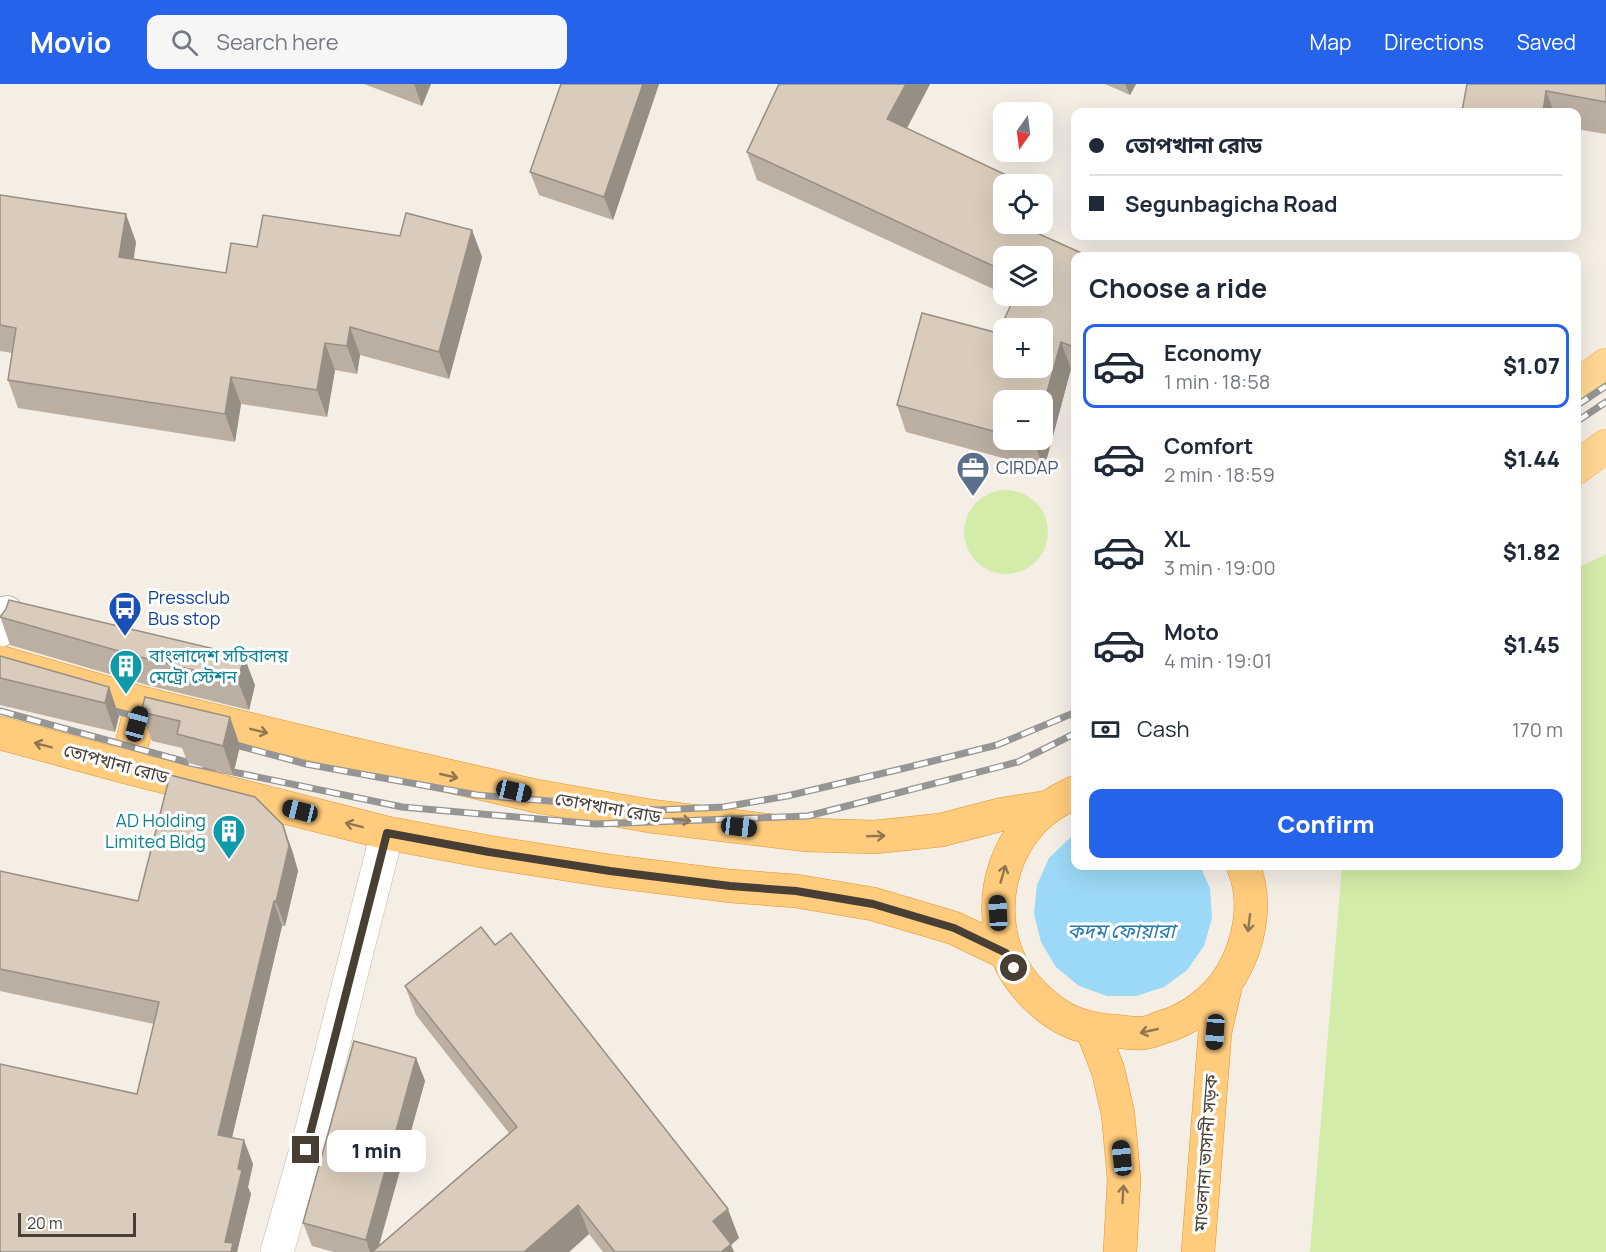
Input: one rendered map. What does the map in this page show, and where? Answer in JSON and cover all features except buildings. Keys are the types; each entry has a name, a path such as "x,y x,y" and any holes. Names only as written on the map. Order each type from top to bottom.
{"highway":[{"name":"তোপখানা রোড","path":"0,662 142,703 328,748 536,796 650,816 807,835 875,837 941,830 1062,799"},
{"path":"126,767 142,703"},
{"name":"তোপখানা রোড","path":"0,733 387,833 610,871 730,886 796,891 873,904 954,928 1006,953"},
{"path":"1062,799 1028,825 1013,848 1002,873 997,899 998,917 1006,953 1022,983 1046,1008 1076,1025 1092,1029 1143,1033 1174,1024 1202,1008 1226,984 1238,963 1246,941 1250,917 1250,893 1244,870"},
{"name":"মাওলানা ভাসানী সড়ক","path":"1198,1252 1215,1032 1226,984"},
{"path":"1092,1029 1108,1070 1118,1114 1124,1179 1120,1252"}],"main road":[{"path":"1581,383 1606,365"},
{"path":"1581,464 1606,446"}],"street":[{"path":"277,1252 312,1129 387,833"}],"green space":[{"path":"998,490 1014,490 1030,497 1041,508 1048,524 1045,548 1036,562 1014,574 998,574 982,567 971,556 964,540 964,524 971,508 982,497"},
{"path":"1606,554 1606,1252 1310,1252 1342,870 1581,870 1581,566"}],"water":[{"name":"কদম ফোয়ারা","path":"1070,838 1071,870 1202,870 1210,888 1212,918 1204,946 1187,970 1164,987 1136,996 1107,996 1079,986 1056,967 1041,942 1034,914 1037,885 1049,858"}],"railway":[{"path":"1581,403 1606,386"},
{"path":"1581,419 1606,402"},
{"path":"101,707 159,723"},
{"path":"0,711 190,763 402,807 596,824 808,816 1018,762 1071,736"},
{"path":"225,742 306,764 477,795 658,810 724,807 787,796 997,745 1071,714"}],"place":[{"name":"CIRDAP","path":"973,497"},
{"name":"Pressclub Bus stop","path":"125,637"},
{"name":"বাংলাদেশ সচিবালয় মেট্রো স্টেশন","path":"126,695"},
{"name":"AD Holding Limited Bldg","path":"229,860"}],"route":[{"path":"306,1150 387,833 610,871 730,886 796,891 873,904 954,928 1006,953 1014,968"}]}
